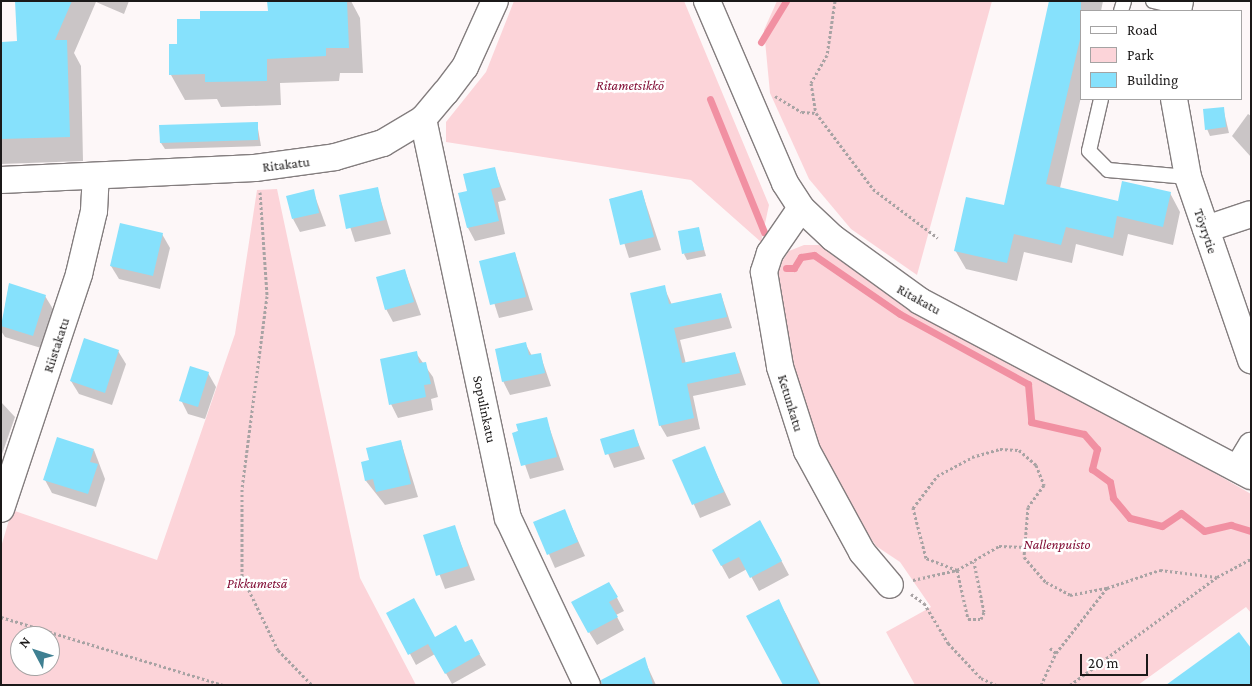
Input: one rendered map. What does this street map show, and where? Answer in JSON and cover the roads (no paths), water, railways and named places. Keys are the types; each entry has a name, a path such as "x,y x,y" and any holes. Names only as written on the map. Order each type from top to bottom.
{"street":[{"name":"Ritakatu","path":"1,180 96,178 255,168 335,158 383,143 423,120 465,67 495,1"},
{"name":"Ritakatu","path":"706,1 752,102 785,182 801,208 863,264 920,300 1245,472"},
{"name":"Töyrytie","path":"1174,100 1188,177 1251,360"},
{"name":"Sopulinkatu","path":"423,120 508,518 587,685"},
{"name":"Riistakatu","path":"1,509 79,274 94,211 96,178"},
{"name":"Ketunkatu","path":"801,208 770,253 764,272 780,367 807,451 862,552 890,585"},
{"path":"1206,229 1251,214"},
{"path":"1245,472 1251,446"}],"lane":[{"path":"1153,1 1179,6"},
{"path":"1101,100 1089,151 1108,170 1188,177"}],"waterway":[{"path":"761,42 786,1"},
{"path":"710,99 764,232"},
{"path":"786,268 794,268 801,257 814,255 900,314 1028,384 1031,422 1084,434 1097,449 1092,469 1110,482 1113,498 1130,518 1162,526 1181,513 1204,531 1231,525 1251,531"}],"park label":[{"name":"Ritametsikkö","path":"630,85"},
{"name":"Nallenpuisto","path":"1057,544"},
{"name":"Pikkumetsä","path":"257,583"}]}
